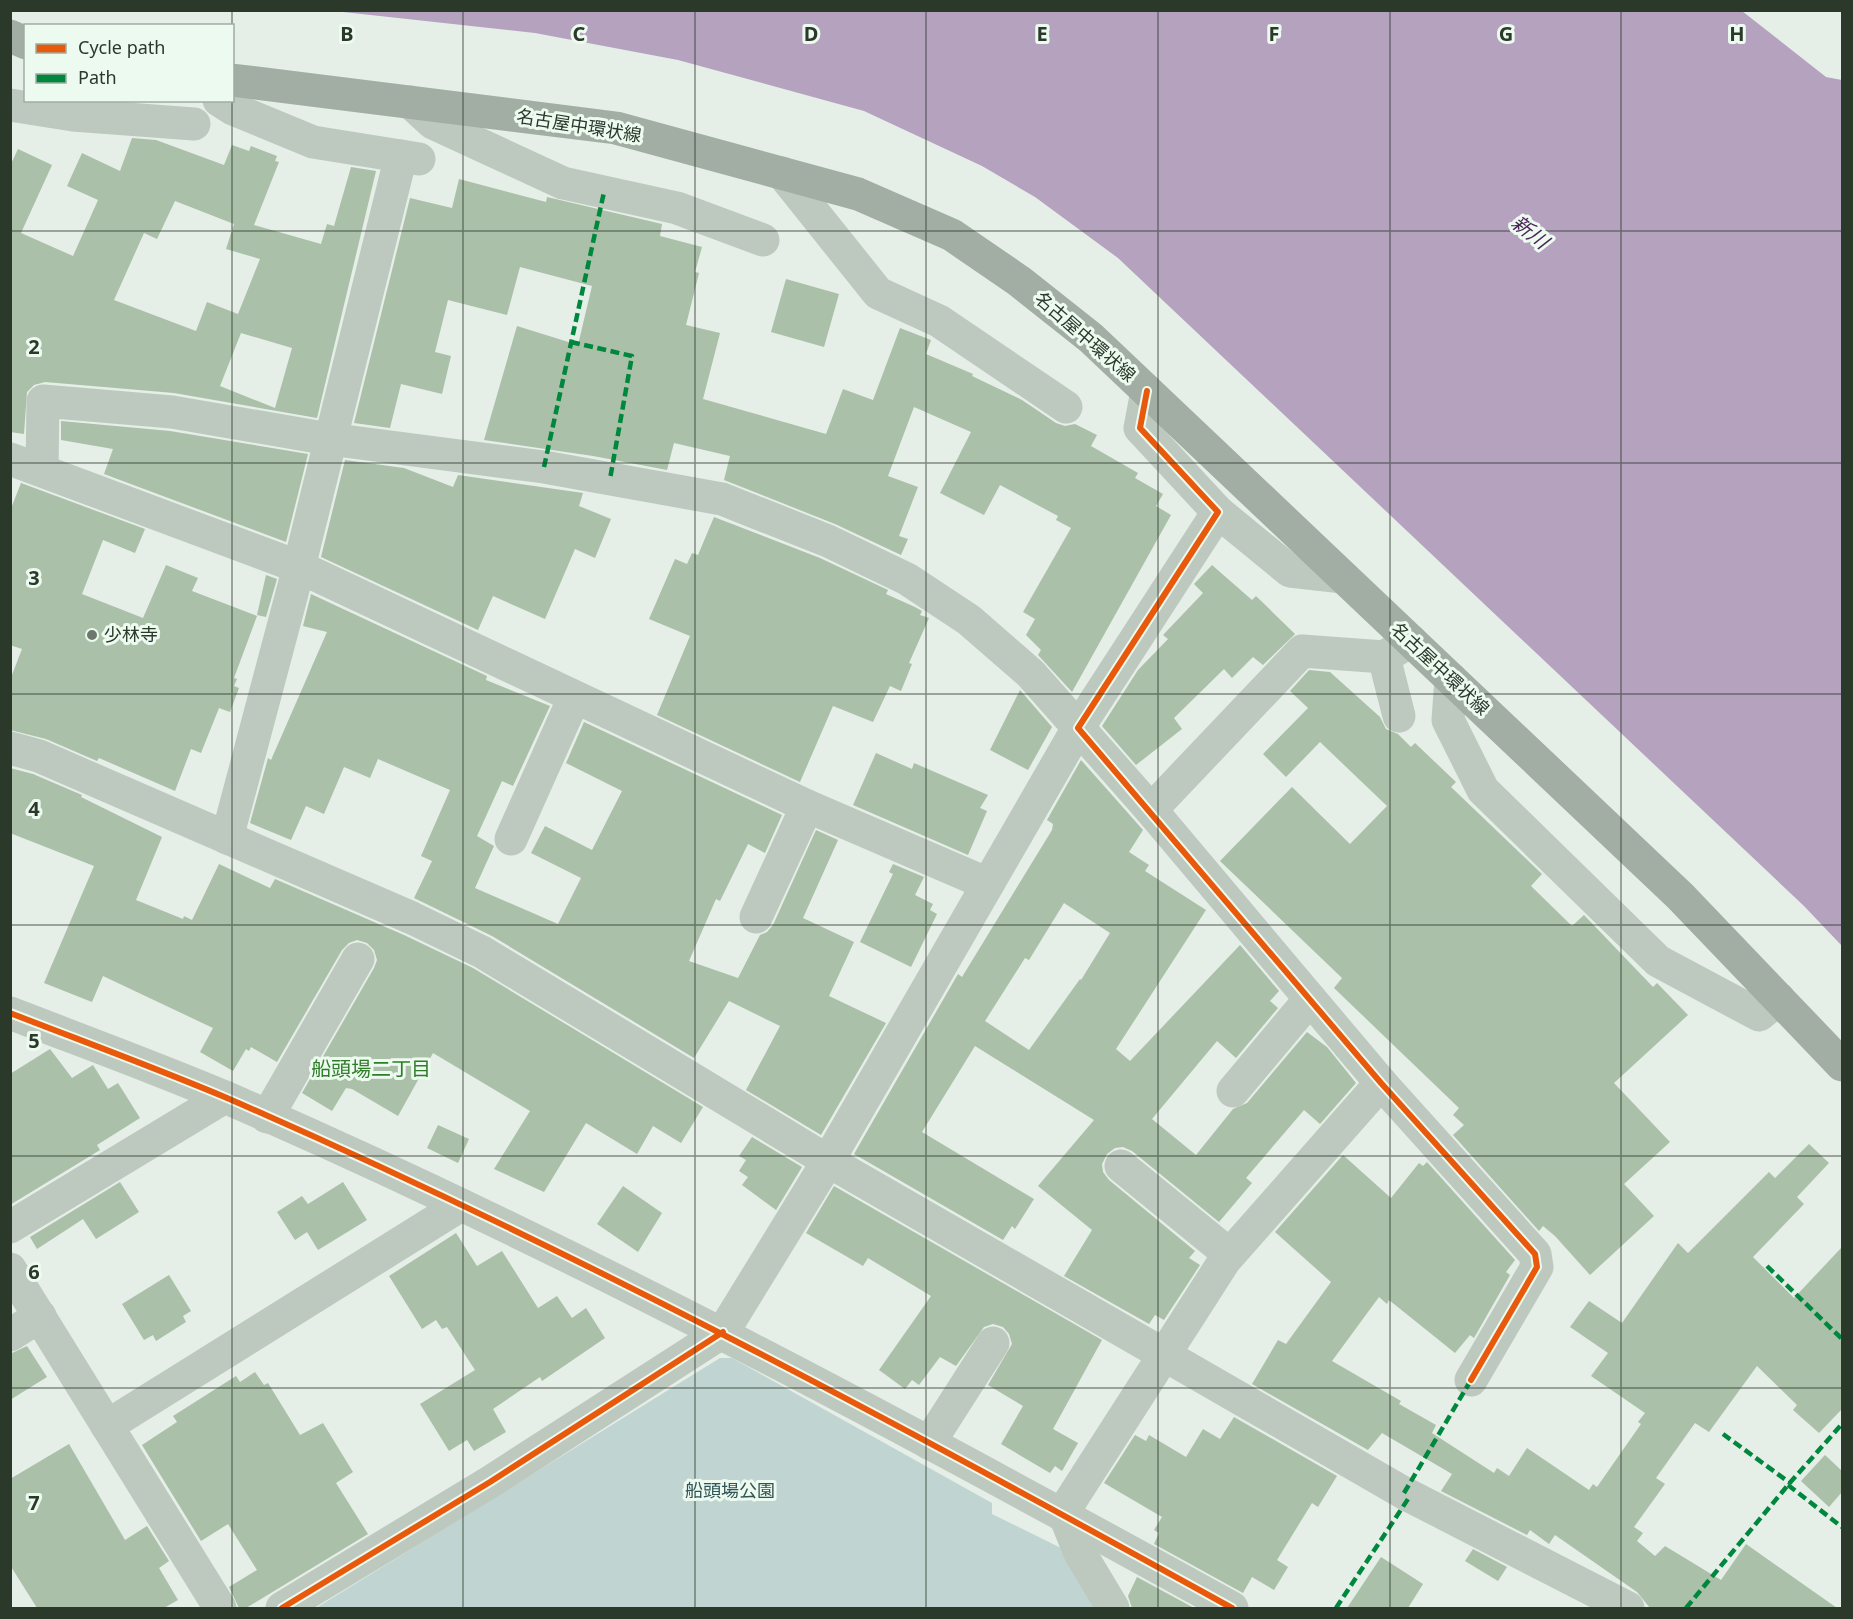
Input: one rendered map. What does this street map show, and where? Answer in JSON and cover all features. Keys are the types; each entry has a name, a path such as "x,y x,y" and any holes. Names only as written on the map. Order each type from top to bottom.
{"main road":[{"path":"10,36 24,42"},
{"name":"名古屋中環状線","path":"234,80 616,128 858,194 952,235 1046,302 1091,338 1343,577 1397,649 1450,679 1680,896 1842,1065"}],"street":[{"path":"222,102 232,109 313,142 410,158 329,439 227,838"},
{"path":"410,102 433,123 562,183 678,208 763,240"},
{"path":"10,105 74,115 194,124"},
{"path":"782,173 879,293 939,321 1066,407"},
{"path":"1147,392 1140,428 1218,512 1290,571 1343,577"},
{"path":"42,469 43,401 172,412 329,439 544,467 722,499 828,541 907,579 969,620 1022,666 1151,810 1381,1083 1534,1254 1537,1267 1471,1380"},
{"path":"10,459 42,469 298,567 807,806 988,884"},
{"path":"282,1608 490,1482 723,1332 828,1161 1078,728 1218,512"},
{"path":"1151,810 1302,651 1397,649 1399,716"},
{"path":"1450,679 1448,720 1483,790 1658,961 1759,1015 1779,999"},
{"path":"511,839 574,698"},
{"path":"10,748 39,756 412,918 482,952 828,1161 1163,1352 1404,1493 1628,1608"},
{"path":"756,917 807,806"},
{"path":"267,1117 358,959"},
{"path":"1233,1091 1310,999"},
{"path":"10,1013 225,1097 461,1205 723,1332 1232,1608"},
{"path":"1063,1515 1163,1352 1229,1254 1381,1083"},
{"path":"10,1227 225,1097"},
{"path":"1121,1166 1229,1254"},
{"path":"107,1426 461,1205"},
{"path":"10,1269 220,1608"},
{"path":"10,1335 39,1316"},
{"path":"929,1443 993,1343"},
{"path":"1063,1515 1080,1553 1113,1608"}],"green space":[{"name":"船頭場公園","path":"720,1358 732,1358 992,1503 992,1514 1061,1548 1097,1608 316,1608"}],"water":[{"name":"新川","path":"334,11 1742,11 1826,77 1842,80 1842,946 1804,906 1118,258 1035,197 982,166 864,111 678,60 535,33"}],"building":[{"path":"132,138 156,140 224,165 232,145 249,151 251,146 277,156 275,161 279,162 254,225 321,244 327,224 334,226 351,167 376,171 317,418 174,393 45,382 34,385 27,392 24,434 10,432 10,166 18,149 52,165 21,233 73,256 98,200 67,186 82,153 120,171","holes":["175,201 234,224 226,249 260,259 238,314 207,302 196,331 114,300 144,233 157,239","241,333 292,348 275,408 220,386"]},
{"path":"459,179 546,202 547,197 662,224 660,236 702,247 695,272 699,273 686,325 720,333 703,399 826,434 843,389 873,400 900,328 931,340 926,354 973,374 972,376 1022,400 1056,423 1065,426 1075,424 1097,435 1091,446 1138,473 1135,478 1163,494 1156,506 1171,515 1072,692 1038,655 1041,650 1026,635 1035,619 1023,612 1071,528 1056,520 1058,516 1000,485 984,515 940,493 971,432 914,407 888,476 918,487 899,536 908,539 901,555 835,524 724,480 730,456 674,443 667,470 593,456 484,440 517,326 578,345 592,286 520,267 507,315 448,300 435,352 451,356 442,394 401,384 390,428 354,423 410,198 452,208"},
{"path":"786,279 839,294 824,347 771,332"},
{"path":"61,421 170,431 308,454 286,542 104,474 113,449 61,440"},
{"path":"345,460 404,468 453,487 458,475 583,493 579,506 611,519 595,558 575,549 545,619 493,596 478,630 321,557"},
{"path":"21,483 145,529 135,553 103,540 82,594 143,618 166,565 198,578 192,591 257,616 234,678 237,679 234,686 239,688 230,712 219,708 201,753 191,749 175,791 99,758 97,761 46,739 10,730 10,680 22,649 10,645 10,511"},
{"path":"714,517 820,558 888,590 886,594 915,607 922,611 920,615 929,618 909,663 912,664 901,691 890,686 873,722 833,706 800,782 657,715 690,636 649,619 675,559 687,564 692,553 698,555"},
{"path":"1212,565 1252,600 1256,596 1295,634 1263,665 1253,657 1232,678 1224,669 1174,718 1182,729 1136,765 1102,726 1138,670 1168,639 1163,635 1203,593 1194,584"},
{"path":"266,575 277,579 266,617 257,615"},
{"path":"311,594 487,676 486,680 550,706 513,786 502,781 477,836 494,846 475,888 558,924 581,878 531,853 545,826 592,850 622,791 566,763 584,722 782,815 765,853 748,844 720,901 716,899 689,961 738,978 760,935 767,932 773,925 816,830 838,840 803,918 854,942 829,996 886,1023 821,1135 746,1090 780,1026 729,1001 694,1058 492,936 414,898 432,861 421,856 450,790 378,759 370,778 344,767 324,814 306,806 291,840 250,823 268,758 271,760 327,632 303,626"},
{"path":"1309,670 1330,672 1380,717 1386,729 1398,734 1411,747 1415,743 1456,782 1451,787 1542,874 1531,886 1572,926 1584,915 1653,987 1657,983 1688,1015 1614,1083 1670,1142 1624,1184 1654,1216 1590,1275 1555,1236 1543,1226 1539,1231 1453,1135 1464,1125 1453,1115 1459,1108 1334,988 1342,978 1220,861 1292,787 1350,844 1387,806 1320,742 1286,777 1263,754 1308,708 1290,691"},
{"path":"1020,690 1052,727 1028,770 990,750"},
{"path":"876,753 912,769 914,763 988,795 980,808 987,811 968,855 853,805"},
{"path":"1081,760 1143,830 1129,852 1149,865 1145,871 1206,910 1116,1049 1130,1061 1240,945 1279,991 1270,1001 1278,1008 1236,1058 1217,1041 1152,1119 1196,1155 1233,1109 1247,1103 1307,1032 1327,1047 1356,1083 1320,1124 1304,1110 1246,1178 1252,1183 1219,1222 1132,1151 1123,1147 1115,1148 1107,1154 1102,1164 1103,1172 1109,1180 1195,1251 1189,1258 1200,1265 1164,1320 1155,1315 1149,1324 1064,1276 1092,1230 1038,1186 1094,1120 975,1046 922,1132 1034,1199 1015,1229 1012,1226 1003,1240 854,1154 958,974 962,977 1052,830 1053,824 1047,820","holes":["1064,903 1110,933 1081,980 1029,1050 985,1021 1025,958 1029,960"]},
{"path":"10,768 33,774 82,795 81,797 162,837 136,900 183,919 184,916 192,920 219,864 270,888 275,879 404,935 473,968 703,1107 681,1143 653,1126 637,1154 586,1123 544,1192 494,1169 530,1111 433,1053 398,1116 352,1089 346,1088 332,1111 302,1093 374,968 377,960 374,950 367,943 357,940 349,943 342,950 277,1062 251,1047 249,1051 246,1049 233,1071 200,1052 213,1028 103,976 92,1002 44,983 94,866 10,833"},
{"path":"893,864 924,877 915,895 933,904 930,910 937,914 911,967 860,942 893,874 889,872"},
{"path":"50,1049 72,1078 93,1065 108,1089 118,1083 140,1118 97,1145 100,1150 10,1205 10,1074"},
{"path":"438,1125 469,1139 458,1163 427,1148"},
{"path":"752,1137 802,1167 776,1210 742,1185 748,1177 739,1171 746,1160 739,1156"},
{"path":"1809,1144 1829,1163 1797,1197 1804,1204 1753,1257 1794,1298 1842,1247 1842,1409 1819,1433 1793,1410 1797,1405 1757,1366 1709,1432 1695,1423 1656,1478 1665,1484 1634,1527 1643,1533 1637,1541 1655,1556 1665,1546 1721,1580 1746,1544 1837,1608 1650,1608 1637,1592 1555,1535 1549,1544 1530,1530 1527,1535 1441,1491 1452,1474 1382,1433 1368,1450 1252,1384 1278,1340 1286,1344 1331,1282 1275,1232 1343,1155 1391,1198 1419,1163 1423,1166 1427,1162 1515,1260 1506,1272 1510,1275 1474,1338 1470,1335 1455,1353 1389,1300 1387,1304 1379,1297 1332,1361 1401,1401 1399,1404 1436,1425 1432,1433 1494,1473 1497,1468 1509,1476 1527,1448 1589,1490 1593,1484 1597,1487 1641,1424 1638,1422 1645,1413 1591,1376 1608,1353 1570,1327 1589,1301 1622,1323 1678,1243 1688,1253 1769,1172 1775,1178"},
{"path":"120,1182 139,1212 96,1239 83,1219 37,1249 30,1237"},
{"path":"343,1182 367,1220 318,1250 307,1232 295,1240 277,1212 302,1196 308,1204"},
{"path":"623,1186 662,1213 638,1252 597,1224"},
{"path":"834,1186 1102,1340 1053,1429 1078,1443 1062,1471 1055,1466 1050,1473 1001,1444 1023,1406 988,1385 1012,1344 1009,1334 1003,1327 993,1324 984,1327 956,1366 940,1357 919,1385 912,1380 905,1389 879,1370 931,1296 868,1258 863,1266 806,1233"},
{"path":"456,1233 477,1266 502,1251 538,1308 557,1296 572,1318 586,1308 605,1338 542,1381 540,1377 493,1409 506,1432 474,1451 467,1440 449,1451 420,1404 475,1370 447,1327 442,1329 436,1320 422,1329 389,1276"},
{"path":"169,1275 191,1311 183,1316 186,1322 156,1341 153,1335 144,1340 122,1304"},
{"path":"27,1346 47,1377 10,1400 10,1354"},
{"path":"255,1372 264,1385 268,1383 300,1435 323,1423 353,1472 336,1483 368,1534 246,1608 239,1608 229,1587 257,1570 228,1524 201,1541 142,1445 177,1422 173,1416 236,1376 240,1382"},
{"path":"1234,1417 1337,1476 1318,1507 1312,1503 1277,1560 1288,1567 1274,1590 1252,1577 1243,1593 1154,1544 1159,1533 1154,1530 1162,1517 1104,1483 1135,1435 1146,1441 1149,1435 1186,1457 1203,1429 1220,1439"},
{"path":"69,1444 125,1540 147,1526 169,1561 159,1568 178,1600 164,1608 37,1608 10,1565 10,1479"},
{"path":"1825,1455 1842,1471 1842,1492 1829,1507 1801,1481"},
{"path":"1473,1549 1507,1567 1498,1581 1465,1561"},
{"path":"1381,1557 1423,1584 1408,1608 1347,1608"},
{"path":"1137,1577 1194,1608 1132,1608 1128,1596"}],"marked path":[{"path":"544,467 604,192"},
{"path":"571,342 632,356 610,479"},
{"path":"1767,1266 1842,1339"},
{"path":"1404,1493 1471,1380"},
{"path":"1686,1608 1842,1424"},
{"path":"1723,1434 1790,1483"},
{"path":"1788,1485 1842,1527"},
{"path":"1336,1608 1410,1496"}],"cycle path":[{"path":"1147,391 1140,428 1218,512 1078,728 1381,1083 1535,1254 1537,1267 1471,1380"},
{"path":"10,1013 227,1098 483,1215 610,1277 860,1406 1232,1608"},
{"path":"282,1608 490,1482 723,1332"}],"place":[{"name":"少林寺","path":"92,635"}],"district":[{"name":"船頭場二丁目","path":"371,1069"}]}
